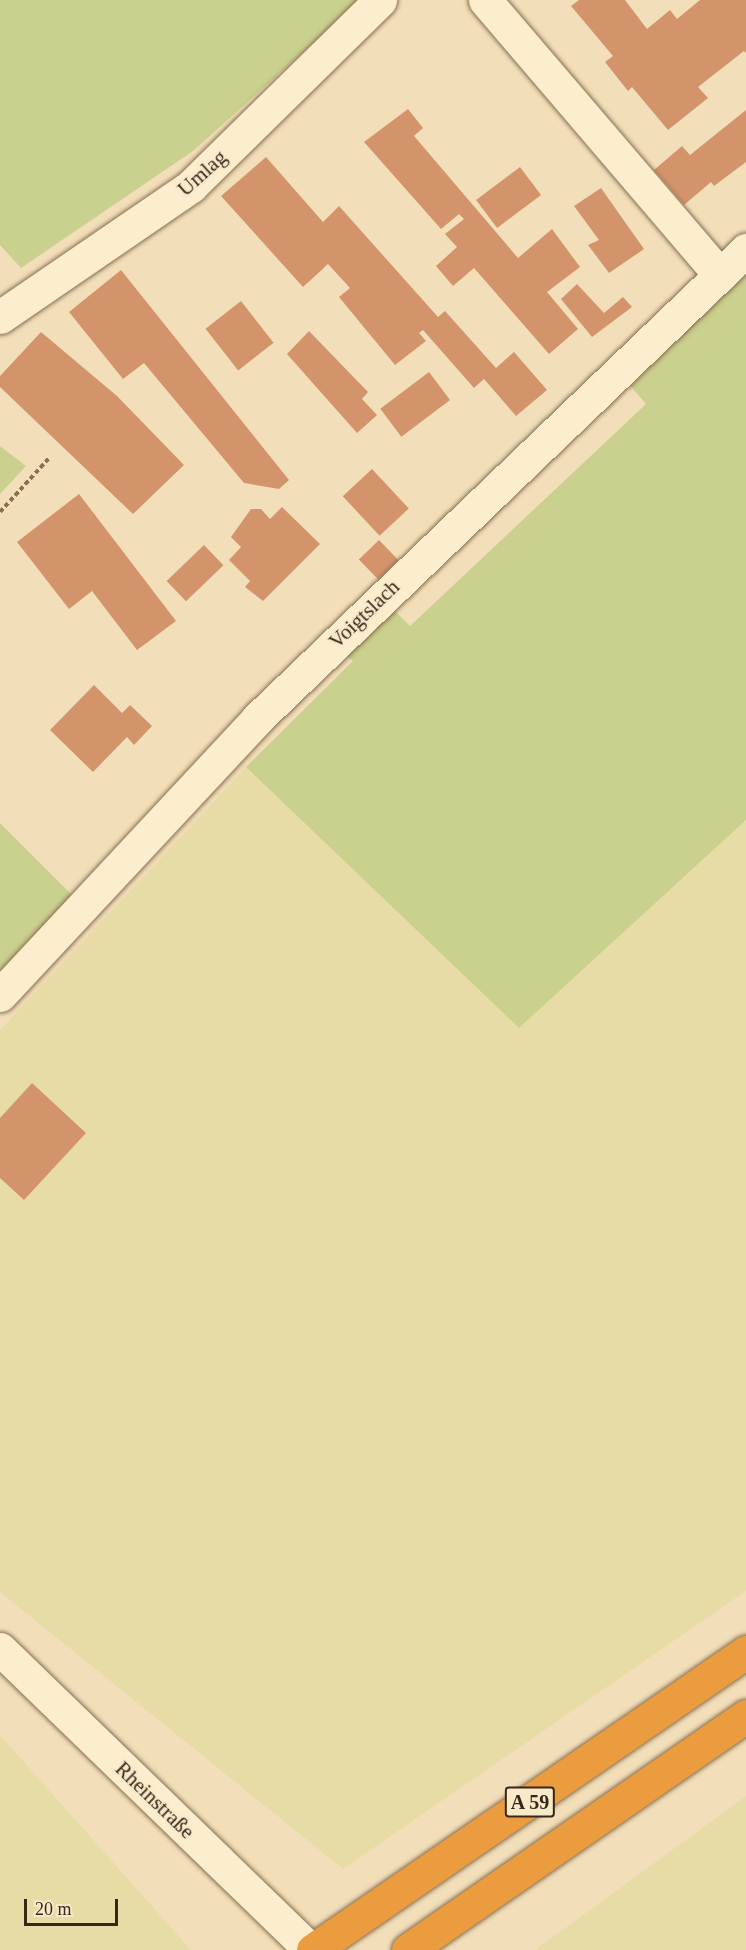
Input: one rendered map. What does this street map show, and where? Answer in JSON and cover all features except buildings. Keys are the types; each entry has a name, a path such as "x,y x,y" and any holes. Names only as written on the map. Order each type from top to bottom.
{"highway":[{"name":"A 59","path":"312,1950 746,1652"},
{"name":"A 59","path":"408,1950 746,1716"}],"street":[{"name":"Umlag","path":"0,317 191,186 380,0"},
{"path":"484,0 720,275"},
{"name":"Voigtslach","path":"0,995 257,719 746,250"},
{"name":"Rheinstraße","path":"0,1649 245,1888 312,1950"}],"path":[{"path":"0,512 50,457"}],"shaded area":[{"path":"246,767 519,1028 746,820 746,1591 343,1869 0,1592 0,1030"},
{"path":"0,1735 191,1950 0,1950"},
{"path":"746,1796 746,1950 535,1950"}],"green space":[{"path":"0,0 361,0 193,151 21,268 0,245"},
{"path":"746,275 746,820 519,1028 246,767 353,661 343,653 390,606 410,626 646,404 627,382"},
{"path":"0,446 26,466 0,494"},
{"path":"0,823 73,896 0,975"}]}
